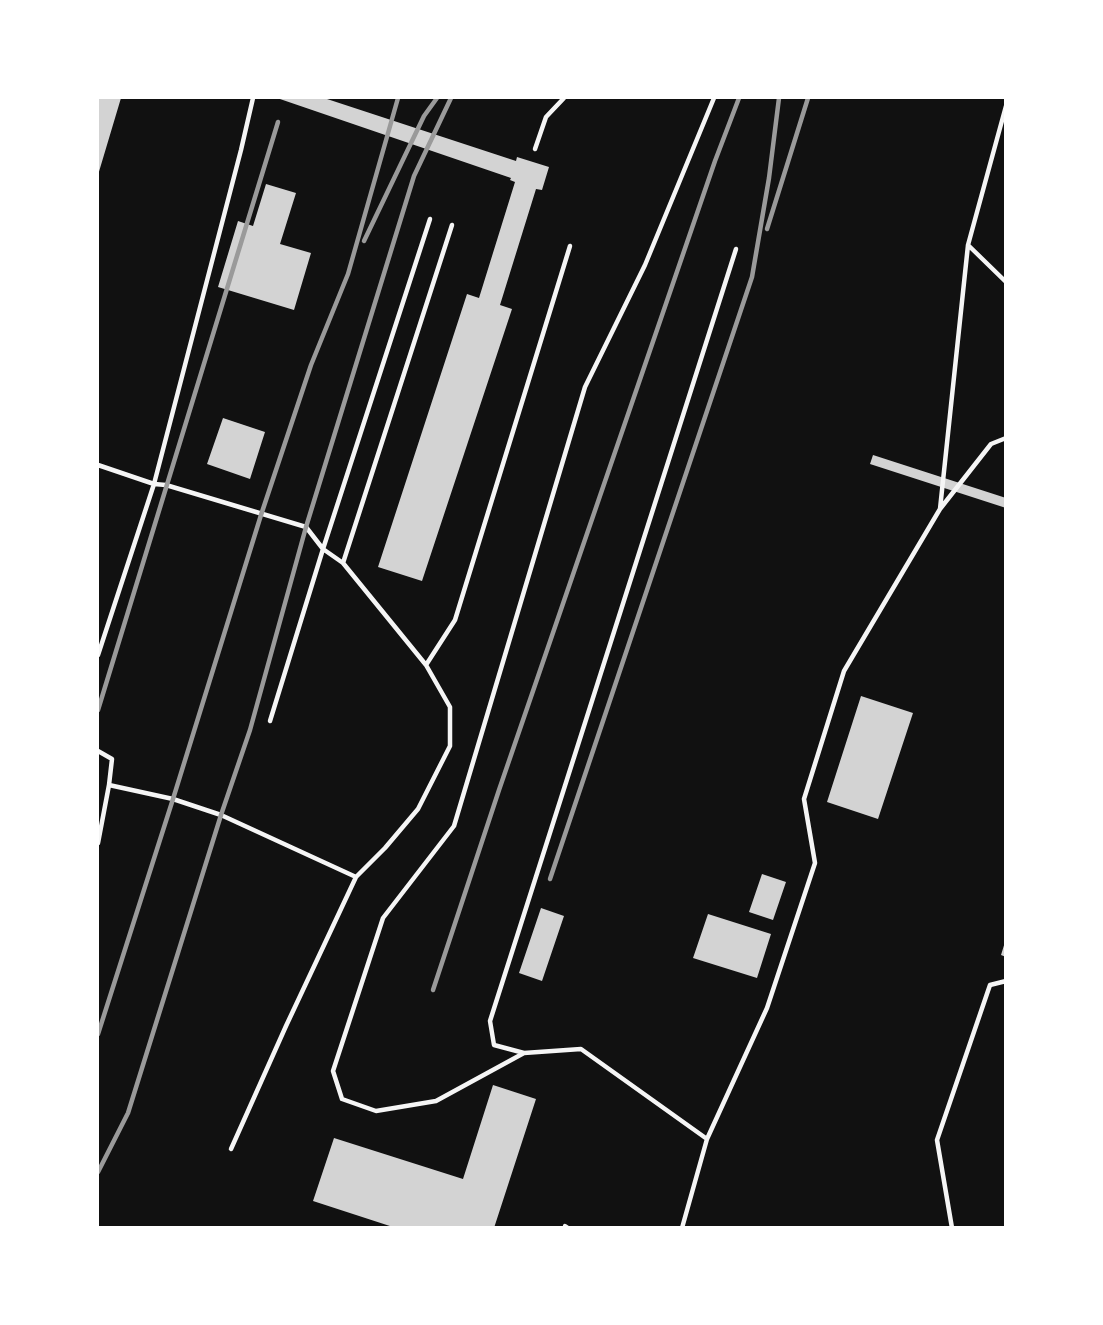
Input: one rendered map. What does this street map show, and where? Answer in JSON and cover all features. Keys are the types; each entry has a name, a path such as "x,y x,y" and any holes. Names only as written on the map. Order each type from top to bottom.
{"lane":[{"path":"98,655 154,484 253,98"},
{"path":"535,149 546,117 564,98"},
{"path":"524,1053 436,1101 376,1112 342,1099 333,1071 383,918 454,826 585,387 645,265 714,98"},
{"path":"940,508 968,244 1005,106"},
{"path":"270,721 430,219"},
{"path":"343,563 452,225"},
{"path":"968,244 1005,282"},
{"path":"426,665 456,620 570,246"},
{"path":"707,1139 581,1049 524,1053 494,1045 490,1021 736,249"},
{"path":"682,1227 707,1139 767,1008 815,863 804,799 844,671 940,508 991,444 1005,438"},
{"path":"98,465 154,484 166,485 306,527 323,549 343,563 426,665 450,707 450,746 418,809 385,848 356,877 231,1149"},
{"path":"98,751 112,759 98,843"},
{"path":"109,785 173,799 221,815 356,877"},
{"path":"952,1227 937,1140 990,986 1005,981"}],"building":[{"path":"98,98 121,98 98,175"},
{"path":"277,98 324,98 516,161 517,157 549,167 542,190 536,189 500,305 512,309 422,581 378,567 467,294 479,298 515,182 510,180 511,178"},
{"path":"266,184 296,193 280,244 311,253 294,310 218,287 238,221 253,226"},
{"path":"223,418 265,432 250,479 207,464"},
{"path":"873,455 1006,498 1006,508 870,464"},
{"path":"861,696 913,713 878,819 827,802"},
{"path":"762,874 786,882 773,920 749,912"},
{"path":"541,908 564,916 542,981 519,973"},
{"path":"708,914 771,934 757,978 693,958"},
{"path":"1006,942 1006,957 1001,955"},
{"path":"493,1085 536,1099 494,1228 396,1228 313,1201 334,1138 463,1179"}],"railway":[{"path":"98,1034 261,515 311,365 348,274 398,98"},
{"path":"364,241 424,116 437,98"},
{"path":"98,1172 128,1113 221,815 250,730 306,527 414,176 451,98"},
{"path":"433,990 499,790 715,161 739,98"},
{"path":"550,879 752,277 769,178 779,98"},
{"path":"767,229 808,98"},
{"path":"98,710 278,122"}]}
